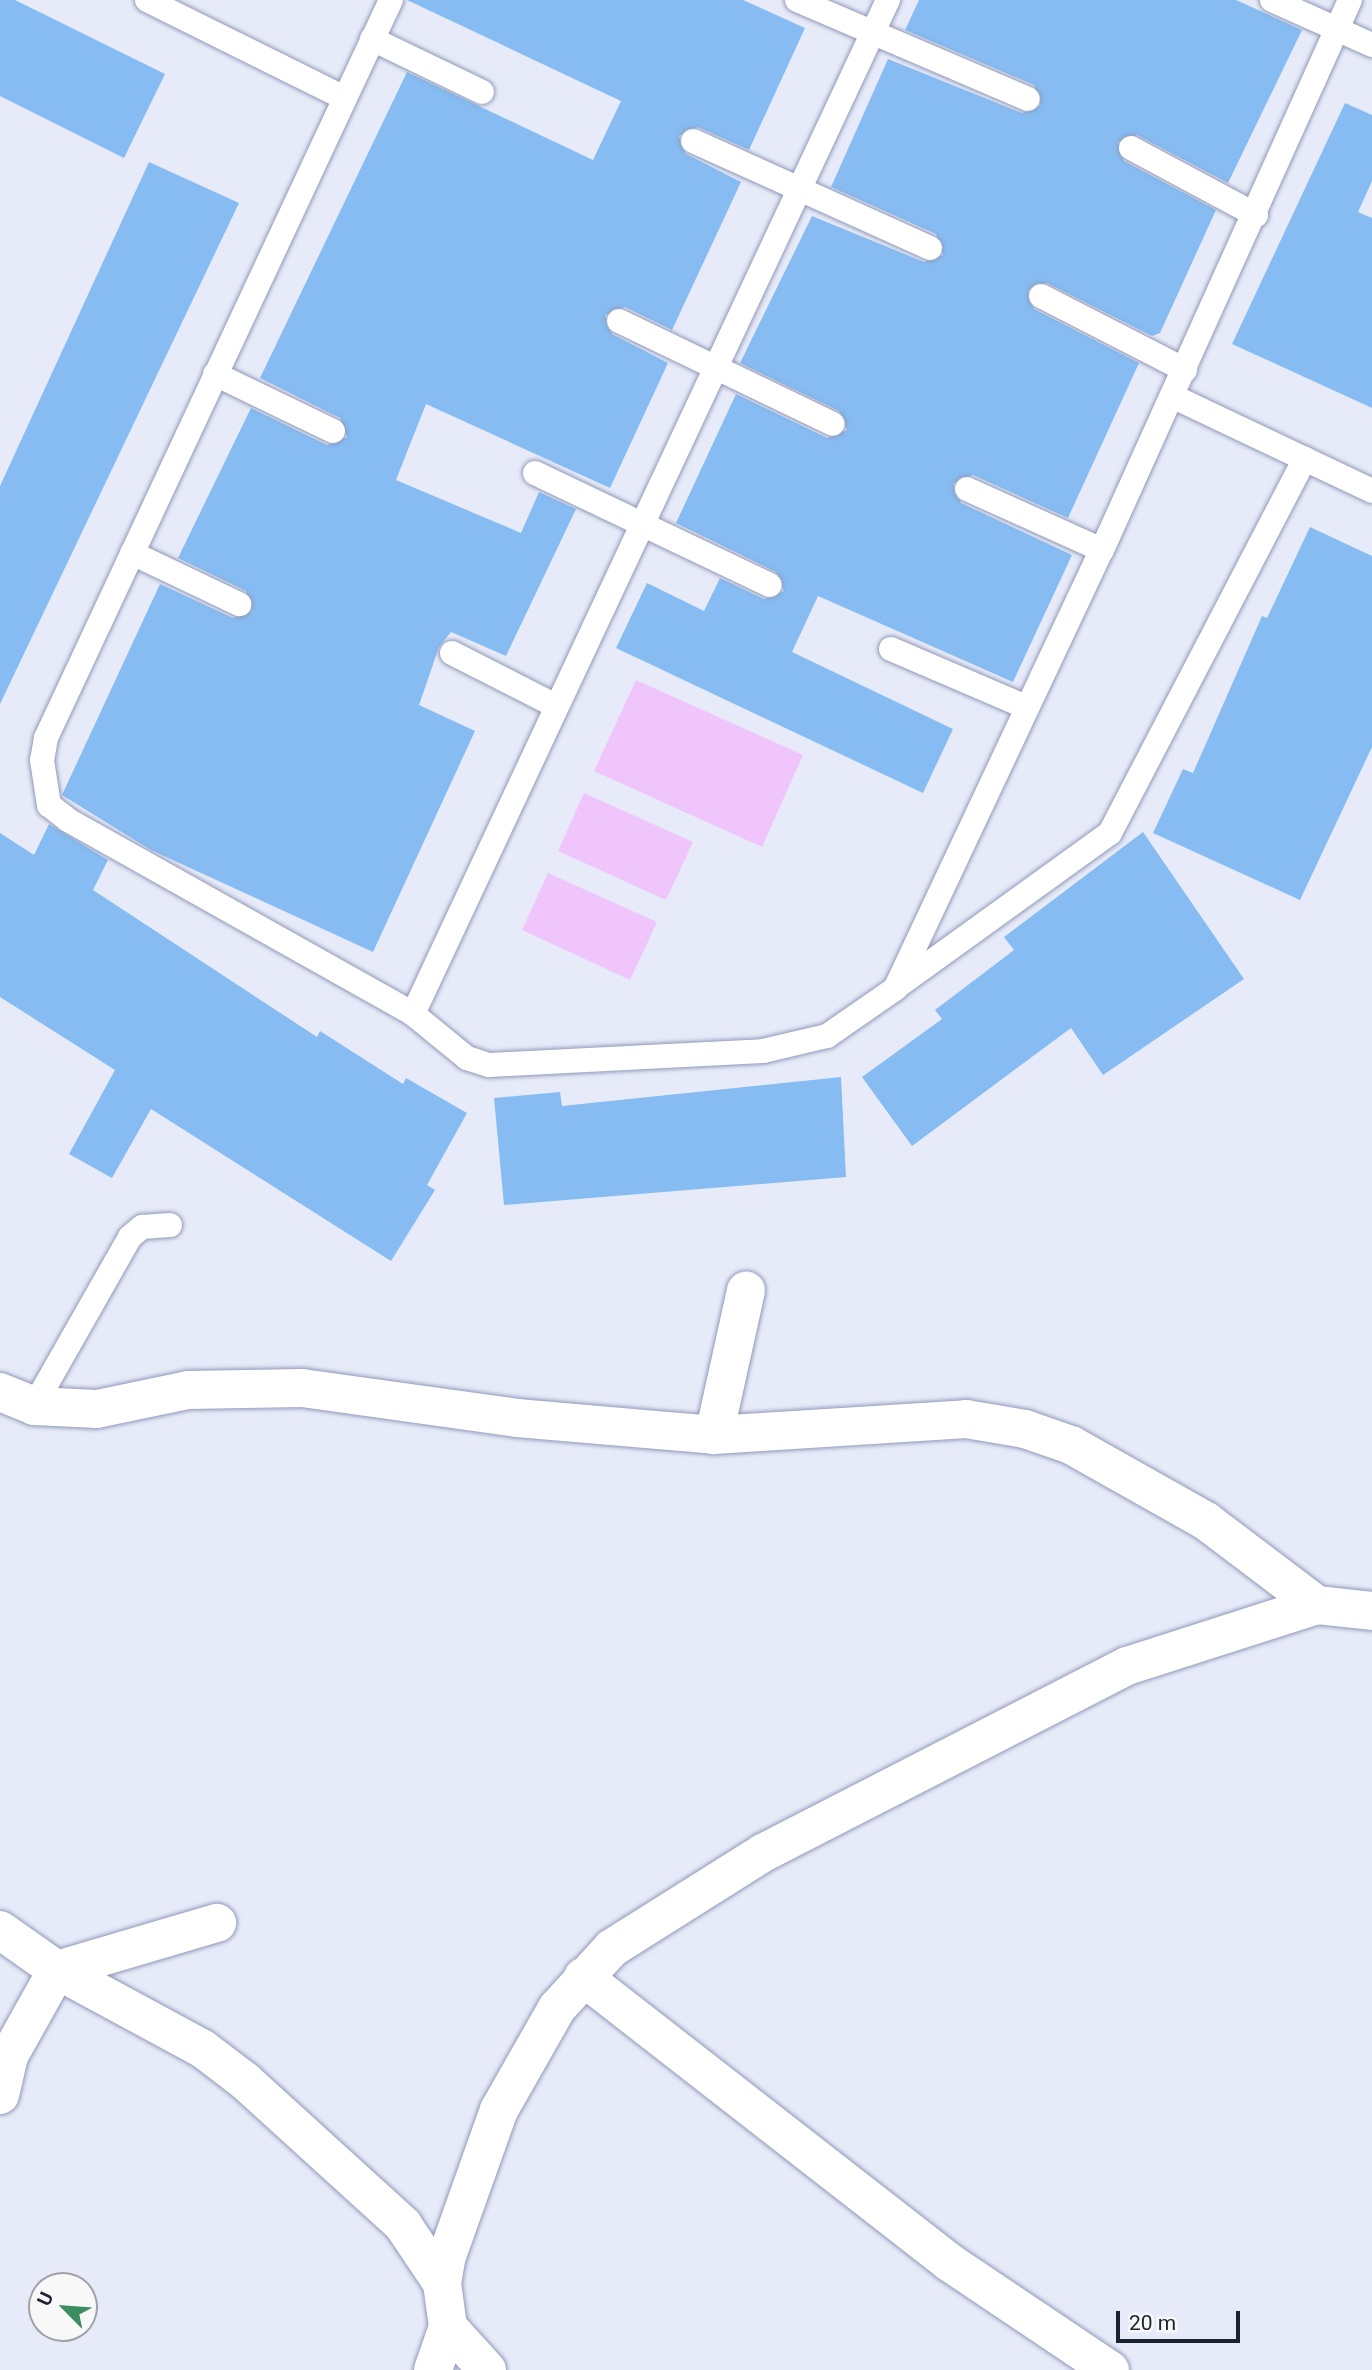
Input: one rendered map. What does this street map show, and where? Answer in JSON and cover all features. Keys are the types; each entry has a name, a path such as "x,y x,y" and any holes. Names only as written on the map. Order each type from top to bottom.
{"street":[{"path":"714,1435 746,1291"},
{"path":"17,1399 97,1409 187,1390 266,1386 714,1435 966,1419 1025,1429 1071,1445 1206,1521 1317,1605"},
{"path":"433,2370 448,2327 442,2283 499,2110 557,2008 583,1977 657,1916 1002,1728 1180,1646 1317,1605 1372,1611"},
{"path":"0,2095 9,2056 57,1970 217,1923"},
{"path":"0,1930 57,1970 203,2049 245,2081 403,2225 442,2283"},
{"path":"583,1977 949,2262 1111,2370"},
{"path":"448,2327 487,2370"}],"lane":[{"path":"147,0 344,98"},
{"path":"391,0 46,738 49,805 413,1014 467,1058 489,1065 763,1051 827,1036 895,989 1110,833 1305,459"},
{"path":"797,0 1028,99"},
{"path":"413,1014 556,706 646,526 716,368 888,0"},
{"path":"1272,0 1372,44"},
{"path":"895,989 1185,370 1256,215 1349,0"},
{"path":"373,39 482,92"},
{"path":"693,141 930,248"},
{"path":"1131,148 1256,215"},
{"path":"1041,296 1185,370"},
{"path":"619,321 833,424"},
{"path":"215,374 333,431"},
{"path":"1172,397 1372,491"},
{"path":"535,473 770,585"},
{"path":"967,489 1102,550"},
{"path":"132,553 239,604"},
{"path":"891,649 1026,707"},
{"path":"452,653 556,706"},
{"path":"17,1399 130,1237 142,1227 170,1225"}],"shaded area":[{"path":"636,680 803,755 762,847 594,771"},
{"path":"584,793 693,842 666,900 558,851"},
{"path":"548,873 657,922 630,980 522,930"}],"building":[{"path":"0,0 15,0 165,74 124,158 0,96"},
{"path":"407,0 743,0 805,28 749,150 698,127 679,136 686,154 741,182 672,330 625,307 605,315 612,334 668,363 610,488 426,404 396,480 521,533 539,492 576,509 506,656 451,632 439,647 419,705 475,731 373,952 151,850 62,795 160,584 233,618 252,611 246,591 178,558 251,408 327,445 347,437 340,418 260,378 407,72 593,160 621,101"},
{"path":"919,0 1236,0 1302,30 1228,183 1137,135 1118,142 1124,161 1216,210 1160,333 1152,336 1047,283 1028,290 1034,309 1139,363 1068,518 973,475 953,484 961,503 1072,555 1013,682 818,596 792,652 953,729 923,793 616,648 647,583 704,611 720,578 764,599 784,591 776,572 676,523 736,394 827,438 847,430 839,411 740,363 812,216 924,262 943,255 936,234 831,187 888,59 1022,113 1041,105 1034,85 905,30"},
{"path":"1345,103 1372,115 1372,181 1358,212 1372,218 1372,408 1232,344"},
{"path":"149,162 239,203 0,704 0,486"},
{"path":"1310,527 1372,556 1372,747 1300,900 1153,833 1183,769 1193,773 1262,616 1267,618"},
{"path":"49,824 108,860 93,890 317,1037 320,1031 403,1084 406,1078 467,1113 427,1185 435,1190 391,1261 151,1109 112,1178 69,1154 115,1070 0,997 0,833 34,855"},
{"path":"1143,832 1244,979 1103,1075 1071,1028 912,1146 862,1077 942,1019 935,1010 1014,950 1004,937"},
{"path":"841,1077 846,1177 504,1205 494,1098 560,1092 562,1106"}]}
